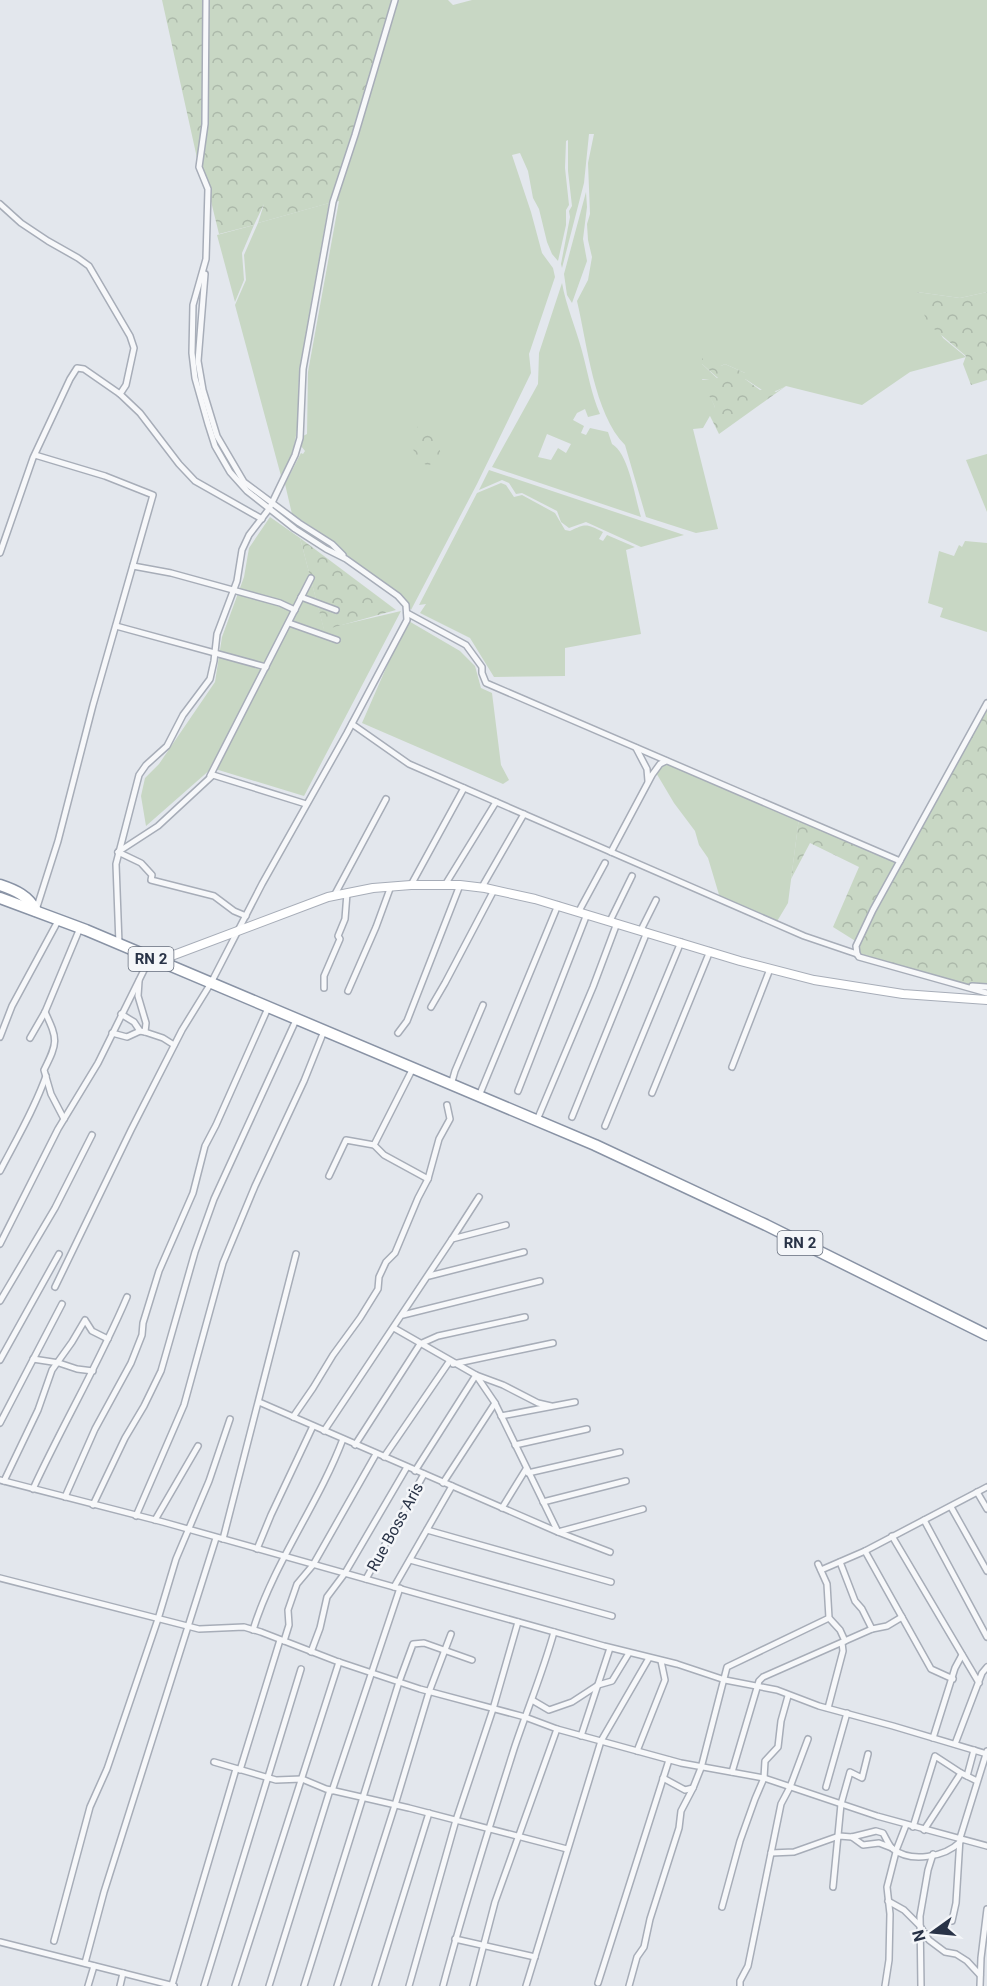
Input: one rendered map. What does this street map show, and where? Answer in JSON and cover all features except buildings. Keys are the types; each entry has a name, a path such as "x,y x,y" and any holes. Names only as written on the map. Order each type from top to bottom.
{"highway":[{"name":"RN 2","path":"0,885 31,901 36,911"},
{"name":"RN 2","path":"0,898 80,928 595,1145 766,1225 987,1335"}],"street":[{"path":"56,1287 174,1045 211,983 407,621 406,605 398,596 346,559 295,529 270,506 247,491 215,446 195,378 192,353 193,305 206,259 208,189 199,167 205,124 206,0"},
{"path":"119,945 116,876 118,852 139,775 146,765 167,746 183,716 210,679 217,634 237,581 242,550 249,535 270,506 295,454 300,438 303,369 333,202 372,80 394,0"},
{"path":"0,204 21,222 89,266 130,336 134,348 126,385 120,394"},
{"path":"0,553 35,455 77,368 84,369 120,394 140,413 195,481 262,519"},
{"path":"35,455 105,476 153,495 58,841 36,911"},
{"path":"133,566 171,573 233,592 280,603 295,610"},
{"path":"118,852 158,826 210,776 310,578"},
{"path":"301,597 336,609"},
{"path":"407,613 466,645 482,667 486,683 900,861"},
{"path":"289,622 337,640"},
{"path":"116,626 266,667"},
{"path":"857,954 858,942 987,703"},
{"path":"352,724 409,764 804,936 857,954 859,957 987,993"},
{"path":"635,747 647,770 648,783"},
{"path":"611,852 648,783 660,764 666,761"},
{"path":"210,776 217,775 306,804"},
{"path":"411,885 464,788"},
{"path":"334,896 386,799"},
{"path":"445,885 496,802"},
{"path":"482,887 524,814"},
{"path":"118,852 141,863 152,875 151,880 214,896 234,911 246,916"},
{"path":"579,911 605,863"},
{"path":"537,1120 593,987 632,876"},
{"path":"398,1033 406,1021 460,885"},
{"path":"348,992 391,886"},
{"path":"0,1244 64,1119 98,1063 139,980 153,960 334,896 391,886 482,887 558,905 770,969 814,980 866,990 987,1000"},
{"path":"431,1007 494,890"},
{"path":"324,988 324,976 340,939 338,936 347,902 347,893"},
{"path":"572,1117 656,900"},
{"path":"479,1096 558,905"},
{"path":"518,1091 587,914"},
{"path":"0,1037 12,1006 58,920"},
{"path":"30,1038 45,1012 80,928"},
{"path":"605,1126 681,941"},
{"path":"652,1093 710,951"},
{"path":"732,1067 770,969"},
{"path":"139,980 138,996 146,1023 142,1032"},
{"path":"961,986 987,987"},
{"path":"451,1085 483,1005"},
{"path":"65,1497 95,1429 131,1363 142,1335 143,1323 159,1271 193,1193 205,1146 268,1008"},
{"path":"45,1012 56,1037 55,1047 44,1070 51,1094 64,1119"},
{"path":"121,1014 134,1022 142,1032"},
{"path":"93,1504 161,1371 195,1252 214,1199 296,1020"},
{"path":"136,1516 184,1405 198,1362 223,1263 324,1031"},
{"path":"112,1033 127,1037 142,1032 163,1038 174,1045"},
{"path":"374,1145 413,1068"},
{"path":"0,1171 38,1098 46,1076"},
{"path":"293,1417 378,1288 379,1277 386,1262 395,1254 428,1179 439,1139 450,1119 447,1105"},
{"path":"0,1301 55,1208 92,1135"},
{"path":"329,1176 346,1140 374,1145 384,1155 428,1179"},
{"path":"324,1431 403,1315 479,1197"},
{"path":"452,1239 506,1225"},
{"path":"429,1275 524,1252"},
{"path":"0,1360 59,1254"},
{"path":"85,1963 104,1892 189,1627 220,1539 259,1402 296,1254"},
{"path":"403,1315 540,1281"},
{"path":"33,1489 127,1298"},
{"path":"0,1423 62,1304"},
{"path":"355,1444 420,1344 438,1336 525,1317"},
{"path":"108,1339 92,1331 85,1320 72,1342 56,1362 38,1410 2,1480 155,1520 610,1648 661,1660 725,1680 777,1690 788,1696 987,1753 985,1767 977,1781 960,1840 956,1903 952,1922"},
{"path":"394,1328 451,1363 538,1403 551,1406"},
{"path":"384,1457 451,1363 553,1343"},
{"path":"33,1359 93,1371"},
{"path":"476,1375 495,1403 558,1532"},
{"path":"415,1471 476,1375"},
{"path":"259,1402 443,1483 610,1552"},
{"path":"501,1416 575,1402"},
{"path":"443,1483 495,1403"},
{"path":"54,1941 90,1807 106,1769 158,1619 176,1559 209,1481 230,1419"},
{"path":"257,1549 313,1426"},
{"path":"515,1445 587,1428"},
{"path":"254,1630 262,1601 323,1486 343,1439"},
{"path":"155,1520 198,1446"},
{"path":"502,1508 527,1471 620,1452"},
{"path":"0,1942 94,1965 152,1983 174,1986 238,1769 289,1625 288,1610 297,1584 313,1564 376,1454"},
{"path":"311,1652 320,1628 327,1597 345,1573 407,1467"},
{"name":"Rue Boss Aris","path":"366,1579 424,1474"},
{"path":"543,1502 626,1481"},
{"path":"269,1986 397,1588 410,1560 452,1486"},
{"path":"821,1570 865,1551 987,1487"},
{"path":"977,1492 987,1509"},
{"path":"951,1507 987,1571"},
{"path":"558,1532 644,1509"},
{"path":"924,1520 987,1637"},
{"path":"427,1530 611,1582"},
{"path":"892,1536 979,1683"},
{"path":"865,1551 931,1669 953,1679"},
{"path":"410,1560 612,1616"},
{"path":"840,1562 855,1601 862,1609 872,1629"},
{"path":"818,1564 827,1584 829,1618 840,1630 844,1642 828,1708"},
{"path":"0,1578 189,1627 199,1629 238,1627 254,1630 429,1692 525,1717 557,1729 669,1760 701,1768 764,1778 906,1825 987,1846"},
{"path":"732,1772 757,1687 763,1677 872,1629 887,1626 902,1617"},
{"path":"629,1986 638,1957 644,1947 650,1919 679,1828 681,1811 701,1768 727,1667 829,1618"},
{"path":"409,1986 456,1820 493,1709 518,1622"},
{"path":"443,1986 488,1829 525,1717 543,1671 554,1632"},
{"path":"337,1986 429,1692 451,1634"},
{"path":"304,1986 362,1797 413,1644 424,1643 472,1660"},
{"path":"581,1736 610,1648"},
{"path":"532,1700 549,1710 572,1702 598,1685 612,1680 629,1653"},
{"path":"933,1738 962,1655"},
{"path":"526,1986 601,1741 649,1658"},
{"path":"637,1751 665,1680 661,1660"},
{"path":"235,1986 339,1662"},
{"path":"955,1744 982,1673 987,1667"},
{"path":"204,1986 301,1669"},
{"path":"722,1907 740,1841 764,1778 765,1761 778,1747 781,1721 788,1696"},
{"path":"826,1787 847,1713"},
{"path":"472,1986 495,1902 557,1729"},
{"path":"740,1986 740,1981 748,1966 782,1804 808,1739"},
{"path":"924,1830 964,1774 974,1750"},
{"path":"833,1887 841,1804 850,1772 862,1778 868,1754"},
{"path":"913,1827 935,1756 977,1781"},
{"path":"598,1983 669,1760"},
{"path":"214,1762 276,1780 302,1779 331,1790 567,1849"},
{"path":"663,1778 685,1790 693,1788"},
{"path":"375,1986 429,1813"},
{"path":"885,1986 889,1960 887,1887 895,1850 906,1825"},
{"path":"771,1853 794,1852 839,1836 852,1837 880,1832 895,1850"},
{"path":"852,1837 863,1845 879,1843 908,1856 921,1858 953,1848 960,1840"},
{"path":"921,1986 920,1926 928,1870 933,1854"},
{"path":"888,1901 904,1910 920,1926 928,1940 945,1952 956,1954 967,1961 980,1975"},
{"path":"980,1986 987,1909"},
{"path":"455,1939 535,1957"},
{"path":"88,1986 94,1965"},
{"path":"120,1986 123,1973"}],"green space":[{"path":"162,0 392,0 333,202 258,223 264,204 254,225 219,234 208,189 199,167"},
{"path":"395,0 448,0 453,5 472,0 987,0 987,292 960,298 917,292 943,338 966,357 910,372 862,405 786,386 779,390 764,391 745,379 745,373 725,364 721,366 702,364 718,379 702,379 715,407 703,428 693,429 718,529 696,533 646,517 625,445 614,432 599,397 577,301 588,280 592,257 587,224 590,214 588,163 594,134 589,134 584,183 562,268 569,211 572,206 568,171 568,140 566,141 565,168 569,205 566,210 566,225 558,261 547,242 539,209 533,198 528,171 520,153 512,155 542,253 553,268 555,277 529,354 531,373 477,484 411,610 406,600 345,554 336,543 292,514 285,484 301,453 305,451 301,446 303,436 307,434 308,372 339,201 333,202"},
{"path":"586,192 587,207 583,239 587,261 572,303 567,295 564,274"},
{"path":"329,203 299,372 298,425 293,452 281,476 235,305 246,280 244,255 258,223"},
{"path":"254,225 242,253 244,280 235,302 217,235"},
{"path":"562,283 600,414 588,417 585,409 577,413 573,420 584,426 581,433 586,435 590,428 608,432 612,444 618,449 627,466 641,517 492,467 538,384 539,353","holes":["547,434 571,444 566,453 558,448 551,460 538,457"]},
{"path":"917,292 960,298 987,292 987,380 971,385 963,364 966,356 927,323"},
{"path":"702,358 713,359 721,366 725,364 745,373 745,379 760,390 768,387 776,392 786,386 719,434 708,412 715,407 701,380 718,378 702,364"},
{"path":"436,424 441,457 428,466 417,458 413,449 418,426"},
{"path":"987,454 987,512 966,460"},
{"path":"489,470 684,535 641,547 586,522 569,528 561,522 557,511 522,493 516,494 509,483 502,480 479,490"},
{"path":"501,483 506,485 514,497 522,495 555,513 565,530 590,526 603,532 599,539 603,541 607,535 635,547 626,550 641,634 565,648 565,676 494,677 470,638 420,613 426,604 419,605 477,493"},
{"path":"270,517 300,538 324,629 401,611 304,796 212,768 146,826 141,796 145,778 159,764 215,682 222,637 244,577 249,548"},
{"path":"300,538 396,610 324,630"},
{"path":"965,541 987,543 987,632 940,617 943,608 928,603 939,551 954,556 959,545 962,547"},
{"path":"407,620 460,651 475,666 481,688 492,693 501,765 509,780 503,784 362,723"},
{"path":"987,709 987,988 961,986 859,957 857,942 833,927 859,867 810,843 791,879 799,818 900,861 878,905"},
{"path":"666,761 799,818 788,903 776,923 720,898 708,858 699,845 695,831 674,803 655,771"}]}
